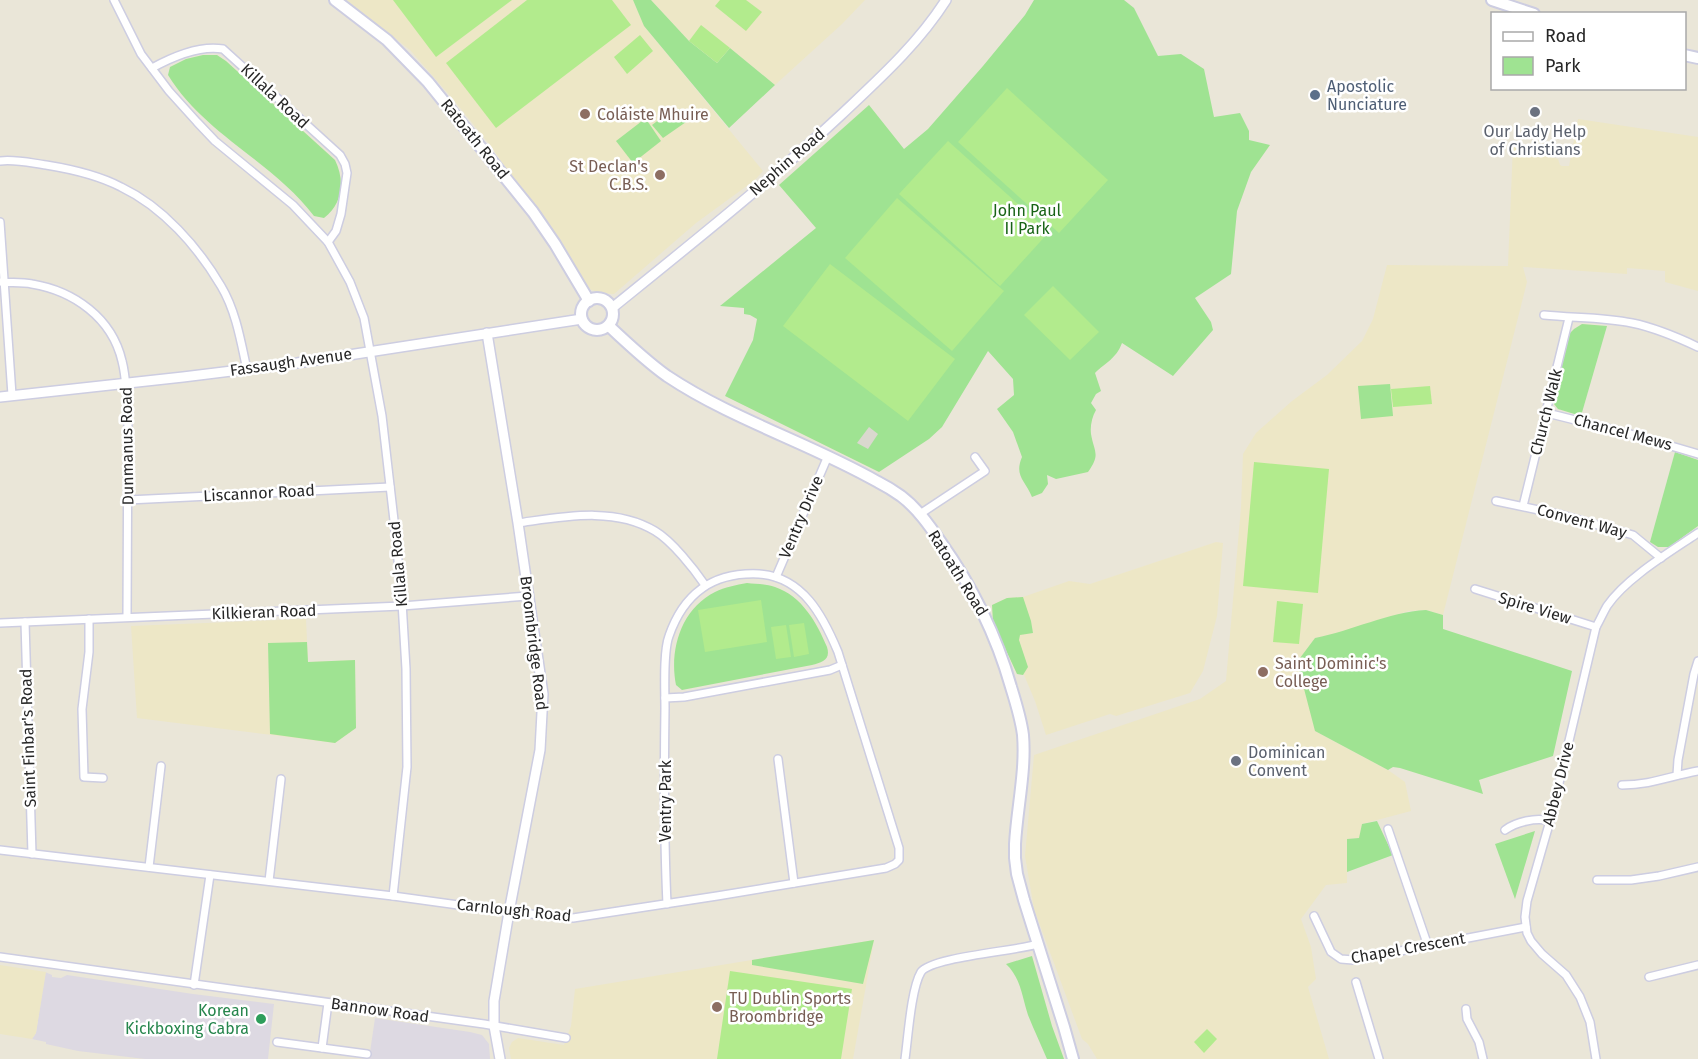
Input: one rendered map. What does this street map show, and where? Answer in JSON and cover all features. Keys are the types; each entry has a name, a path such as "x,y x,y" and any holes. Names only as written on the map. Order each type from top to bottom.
{"main road":[{"name":"Ratoath Road","path":"335,0 387,40 428,82 532,212 555,244 589,301"},
{"path":"1492,0 1528,12"},
{"path":"600,298 609,303 613,318 609,326 602,330 588,328 582,319 582,308 589,301 600,298"},
{"name":"Ratoath Road","path":"609,326 647,361 691,391 886,486 920,514 949,553 976,597 988,622 1021,724 1023,747 1015,858 1024,900 1073,1059"}],"street":[{"name":"Killala Road","path":"114,0 141,54 169,91 215,141 293,205 328,242 359,301 371,351 382,416 402,606 406,669 406,767 393,896"},
{"name":"Nephin Road","path":"612,308 819,135 896,63 936,15 945,0"},
{"name":"Killala Road","path":"152,68 188,53 213,48 223,50 340,155 347,173 342,214 336,231 328,242"},
{"path":"0,161 66,168 90,175 121,187 168,220 196,251 222,287 232,309 247,370"},
{"path":"0,222 2,282 12,395"},
{"name":"Dunmanus Road","path":"2,282 47,287 87,306 104,323 123,362 128,407 127,617"},
{"path":"1544,315 1633,323 1667,333 1698,348"},
{"name":"Church Walk","path":"1523,506 1569,318"},
{"name":"Fassaugh Avenue","path":"0,397 247,370 582,319"},
{"name":"Broombridge Road","path":"487,333 543,694 540,750 494,1001 494,1026 500,1059"},
{"name":"Chancel Mews","path":"1546,413 1698,454"},
{"name":"Ventry Drive","path":"776,577 828,456"},
{"path":"920,514 985,471 975,457"},
{"name":"Liscannor Road","path":"128,500 390,487"},
{"name":"Convent Way","path":"1496,501 1633,535 1661,558"},
{"path":"518,523 608,516 639,524 655,531 669,543 705,585"},
{"name":"Abbey Drive","path":"1526,927 1527,901 1550,820 1596,627 1615,596 1661,558 1698,534"},
{"name":"Ventry Park","path":"667,904 664,847 665,698 668,639 673,625 686,605 705,585 738,574 761,574 776,577 794,586 811,601 830,634 842,665 899,848 899,860"},
{"name":"Spire View","path":"1475,589 1596,627"},
{"name":"Kilkieran Road","path":"0,623 402,606 528,596"},
{"path":"89,619 89,652 82,709 84,777 103,778"},
{"name":"Saint Finbar's Road","path":"25,622 32,854"},
{"path":"1677,774 1698,661"},
{"path":"665,698 695,695 830,670 842,665"},
{"path":"778,759 794,883"},
{"path":"149,867 161,766"},
{"path":"1622,785 1653,783 1677,774 1698,771"},
{"path":"268,881 281,779"},
{"path":"1505,830 1511,826 1534,820 1550,820"},
{"path":"1388,829 1428,946"},
{"name":"Carnlough Road","path":"0,850 573,918 886,868 899,860"},
{"path":"1597,880 1631,880 1698,867"},
{"path":"194,984 210,875"},
{"name":"Chapel Crescent","path":"1314,916 1331,952 1341,959 1353,960 1526,927"},
{"path":"1526,927 1531,941 1566,975 1580,997 1590,1022 1596,1059"},
{"path":"905,1059 913,996 923,969 939,962 1038,944"},
{"name":"Bannow Road","path":"0,957 566,1038"},
{"path":"1649,977 1698,965"},
{"path":"1356,982 1378,1059"},
{"path":"322,1048 328,1003"},
{"path":"1466,1009 1467,1018 1479,1042 1483,1059"},
{"path":"277,1042 367,1054"}],"shaded area":[{"path":"346,0 633,0 645,27 763,171 755,180 696,223 614,294 589,289 543,217 452,98 410,50"},
{"path":"651,0 865,0 775,85 730,48 689,41"},
{"path":"1578,119 1698,137 1698,291 1665,282 1665,271 1627,268 1627,274 1523,267 1527,282 1443,615 1426,610 1409,611 1332,635 1315,638 1315,731 1388,770 1405,782 1411,811 1362,824 1360,838 1347,839 1347,883 1326,885 1301,919 1311,947 1316,979 1308,987 1329,1059 1097,1059 1082,1039 1034,909 1025,856 1034,755 1200,699 1226,681 1241,507 1243,454 1256,433 1292,401 1327,375 1362,341 1373,319 1387,265 1508,266 1513,145 1558,159 1560,165 1569,166"},
{"path":"869,427 878,434 868,449 857,443"},
{"path":"1216,542 1223,543 1217,616 1203,671 1190,693 1116,716 1110,714 1046,735 1024,675 1017,674 993,622 992,605 1007,598 1023,597 1069,581 1090,584"},
{"path":"306,619 308,662 355,660 356,728 335,743 137,718 131,626"},
{"name":"TU Dublin Sports Broombridge","path":"874,940 853,1059 511,1059 509,1048 518,1038 564,1045 571,1026 575,989"},
{"path":"0,965 46,972 36,1033 32,1039 0,1034"},
{"path":"45,972 52,977 61,978 67,975 274,1004 268,1059 145,1059 78,1051 32,1039 36,1033"},
{"path":"375,1018 482,1035 489,1044 490,1059 369,1059"}],"green space":[{"path":"393,0 512,0 436,57"},
{"path":"527,0 612,0 631,25 496,128 446,63"},
{"path":"633,0 651,0 689,41 717,63 730,48 775,85 729,128 644,26"},
{"path":"720,0 746,0 762,12 746,31 715,6"},
{"name":"John Paul II Park","path":"1034,0 1124,0 1134,8 1158,56 1181,54 1204,69 1214,117 1240,113 1249,131 1249,140 1270,145 1251,172 1237,211 1231,274 1195,298 1211,322 1213,330 1173,376 1122,343 1114,357 1095,373 1101,391 1096,394 1091,403 1096,410 1091,428 1096,453 1092,466 1088,472 1056,479 1047,475 1048,484 1042,493 1032,497 1021,478 1019,469 1022,457 1013,432 997,409 1014,395 1013,379 988,351 942,427 929,439 879,472 725,396 753,340 757,319 744,314 744,308 720,306 816,228 779,185 869,105 904,149 928,129 983,66 1025,15"},
{"path":"701,25 730,48 717,63 689,41"},
{"path":"640,35 653,51 627,74 614,57"},
{"path":"217,55 226,61 335,160 340,176 340,191 335,206 324,218 314,216 279,179 219,131 183,96 168,75 170,67 186,59"},
{"path":"1007,88 1108,180 1059,233 958,142"},
{"path":"678,109 690,113 686,122 663,138 652,125"},
{"path":"642,121 648,122 661,141 633,163 616,141"},
{"path":"948,141 1049,232 1000,286 899,194"},
{"path":"897,198 1004,291 952,351 845,258"},
{"path":"830,264 955,359 908,421 783,326"},
{"path":"1053,286 1099,332 1070,360 1024,315"},
{"path":"1582,324 1607,326 1581,416 1558,409 1554,404 1554,397 1570,333"},
{"path":"1390,384 1393,416 1361,419 1358,386"},
{"path":"1430,386 1432,404 1393,407 1391,389"},
{"path":"1675,452 1698,460 1698,526 1669,547 1658,547 1650,542"},
{"path":"1254,462 1329,469 1318,593 1243,586"},
{"path":"747,583 775,587 785,591 801,604 823,638 828,651 827,658 812,665 682,690 676,685 674,658 680,632 686,620 703,599 727,587"},
{"path":"1023,597 1033,633 1020,635 1019,640 1028,667 1023,675 1017,674 993,622 992,605 1007,598"},
{"path":"761,600 767,642 705,652 698,610"},
{"path":"1277,601 1303,604 1299,644 1273,642"},
{"path":"1426,610 1443,615 1443,629 1572,671 1553,756 1479,780 1483,794 1400,768 1393,767 1388,770 1315,731 1297,662 1315,638 1398,614"},
{"path":"804,623 809,654 794,657 789,625"},
{"path":"786,625 791,657 776,659 771,627"},
{"path":"307,642 308,662 355,660 356,728 335,743 270,734 268,643"},
{"path":"1377,821 1393,855 1347,872 1347,839 1359,838 1362,824"},
{"path":"1535,831 1515,899 1495,844"},
{"path":"874,940 863,984 752,965 752,960"},
{"path":"1032,956 1064,1059 1047,1059 1028,1015 1015,975 1006,964"},
{"path":"730,971 852,989 841,1059 717,1059"},
{"path":"1207,1029 1217,1039 1204,1053 1194,1042"}],"place":[{"name":"Apostolic Nunciature","path":"1315,95"},
{"name":"Our Lady Help of Christians","path":"1535,112"},
{"name":"Coláiste Mhuire","path":"585,114"},
{"name":"St Declan's C.B.S.","path":"660,175"},
{"name":"Saint Dominic's College","path":"1263,672"},
{"name":"Dominican Convent","path":"1236,761"},
{"name":"TU Dublin Sports Broombridge","path":"717,1007"},
{"name":"Korean Kickboxing Cabra","path":"261,1019"}]}
